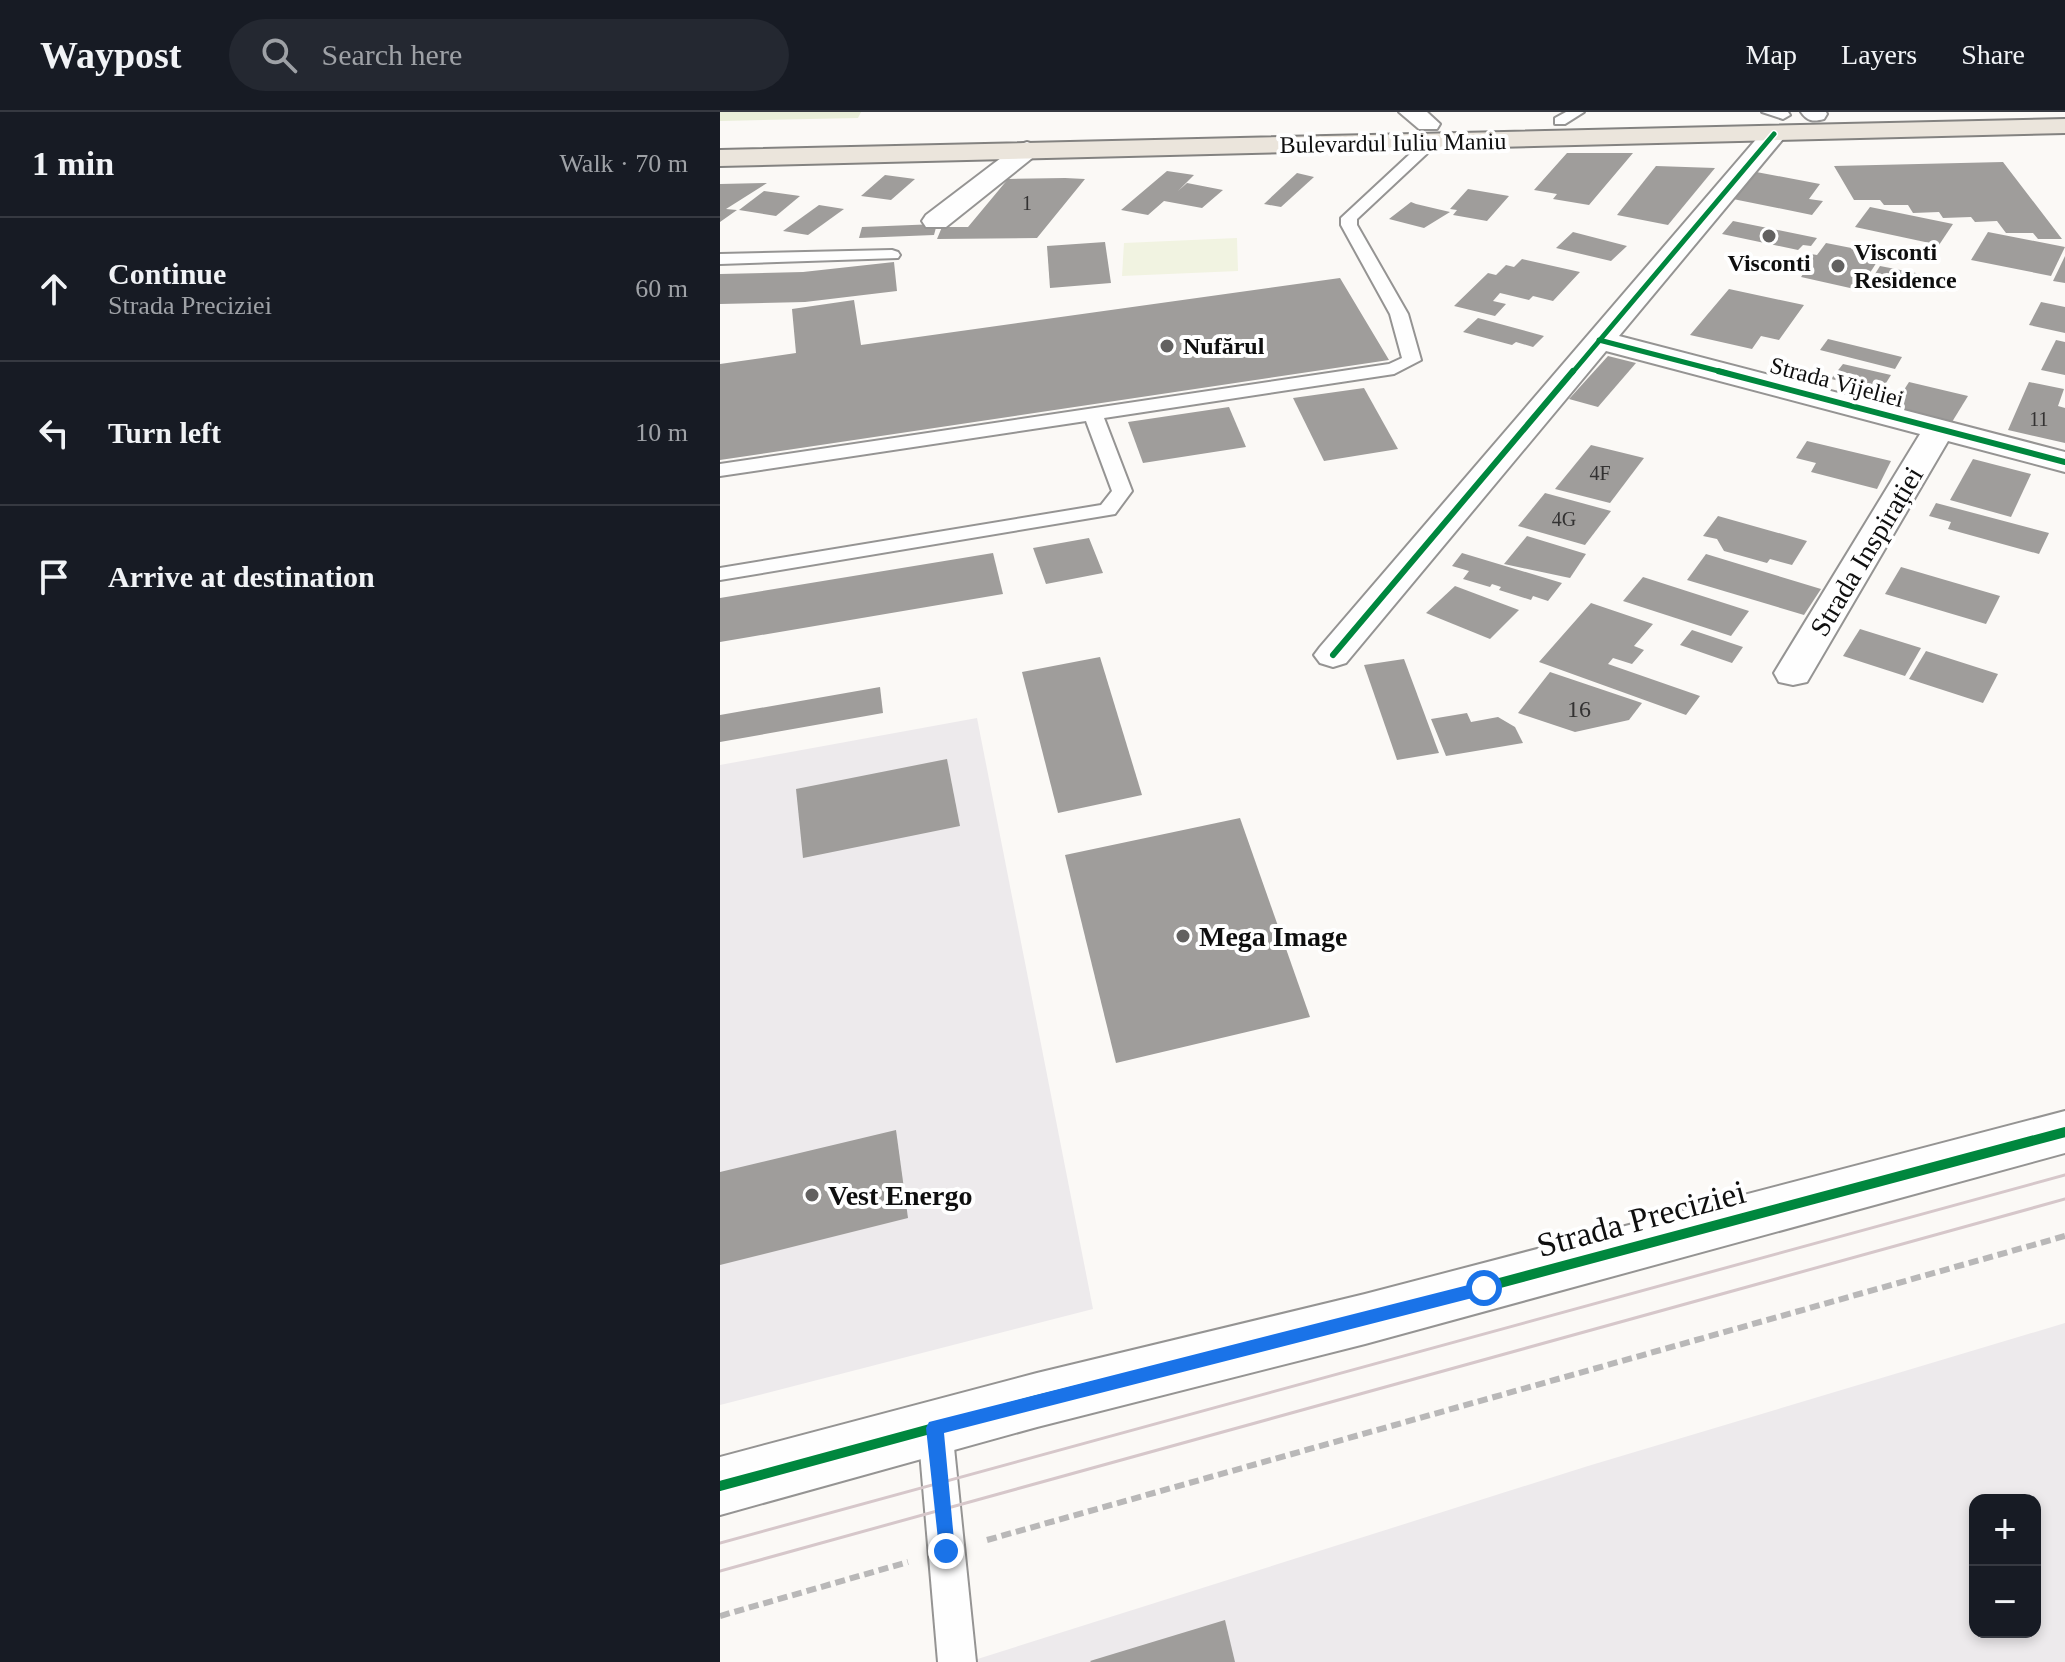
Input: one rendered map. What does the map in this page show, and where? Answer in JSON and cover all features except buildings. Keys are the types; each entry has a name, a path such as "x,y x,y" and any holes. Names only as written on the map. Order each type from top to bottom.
{"main road":[{"name":"Bulevardul Iuliu Maniu","path":"1818,119 1882,112"},
{"name":"Bulevardul Iuliu Maniu","path":"720,158 1027,150 1568,116 1775,120"},
{"name":"Bulevardul Iuliu Maniu","path":"720,139 1818,119 2065,126"}],"street":[{"path":"1333,655 1599,340 1775,120"},
{"path":"936,221 1027,150"},
{"name":"Strada Vijeliei","path":"1599,340 2065,462"},
{"name":"Strada Inspirației","path":"1793,673 1939,429"},
{"name":"Strada Preciziei","path":"720,1486 1454,1296 2065,1132"}],"lane":[{"path":"720,470 1394,369 1412,360 1399,314 1349,225 1352,212 1423,126"},
{"path":"720,259 892,255"},
{"path":"720,574 1108,510 1122,491 1093,415"},
{"path":"935,1428 957,1662"}],"path":[{"path":"720,1616 2065,1236"}],"shaded area":[{"name":"Vest Energo","path":"977,718 1093,1309 720,1405 720,765"},
{"path":"2065,1323 2065,1662 968,1662 1588,1466"}],"green space":[{"path":"720,112 861,112 858,118 720,121"},
{"path":"1237,238 1238,271 1122,276 1124,243"}],"tram line":[{"path":"720,1543 2065,1175"},
{"path":"720,1571 2065,1199"}],"cycle path":[{"path":"1333,655 1774,134"},
{"path":"1599,340 2065,462"},
{"path":"720,1486 1037,1400 1365,1319 2065,1132"}],"place":[{"name":"Visconti","path":"1769,236"},
{"name":"Visconti Residence","path":"1838,266"},
{"name":"Nufărul","path":"1167,346"},
{"name":"Mega Image","path":"1183,936"},
{"name":"Vest Energo","path":"812,1195"}],"route":[{"path":"946,1551 935,1428 1484,1288"}]}
